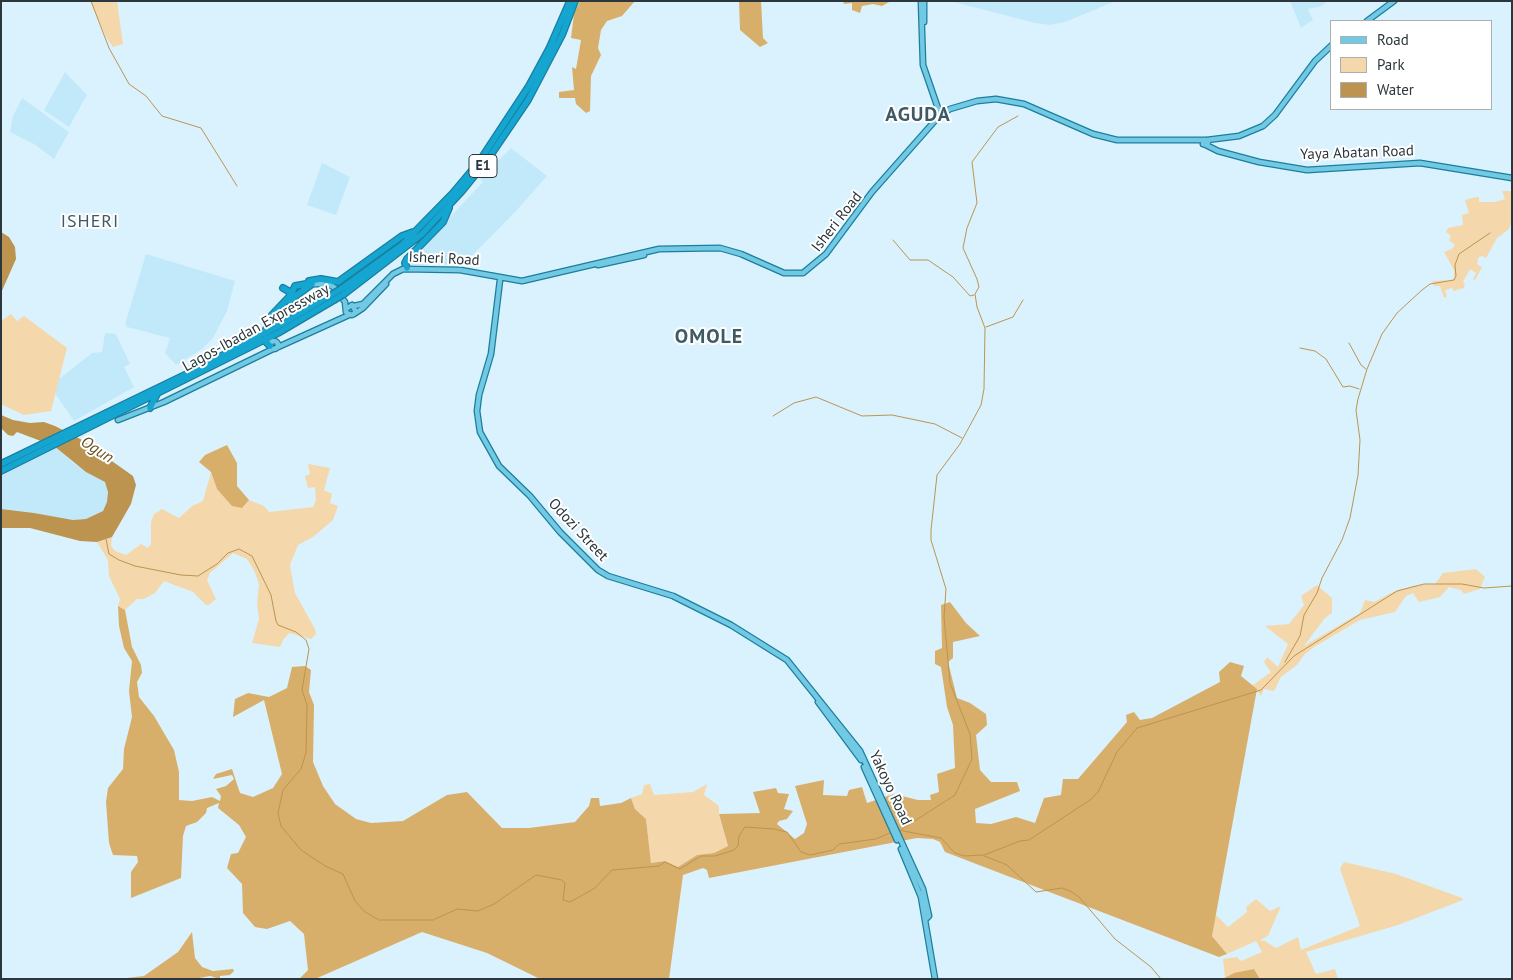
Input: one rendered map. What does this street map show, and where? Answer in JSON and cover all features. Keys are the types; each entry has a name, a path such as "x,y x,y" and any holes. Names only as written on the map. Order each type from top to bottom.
{"highway":[{"name":"Lagos-Ibadan Expressway","path":"1,471 195,370 263,337 278,333 332,298 340,290 402,245 462,184 508,121 549,50 570,1"},
{"name":"Lagos-Ibadan Expressway","path":"340,290 405,249 451,203 500,144 552,57 576,1"},
{"path":"407,268 404,263 443,222 451,203"},
{"path":"278,333 275,346 263,337 272,315 290,296 294,288 321,279 338,282 402,236 415,232"},
{"path":"284,323 274,326 271,322 288,302 312,282"},
{"path":"284,288 290,292 290,296"},
{"name":"Lagos-Ibadan Expressway","path":"1,464 126,406 157,394 332,298"},
{"path":"140,401 148,409 157,394"}],"main road":[{"path":"923,3 929,1"},
{"path":"1367,20 1390,1"},
{"path":"1367,20 1394,1"},
{"path":"923,3 923,61 935,100 942,115"},
{"path":"923,3 926,65 942,115"},
{"name":"Isheri Road","path":"795,276 803,273 822,259 872,192 934,121 942,115 977,104 1008,103 1031,109 1092,136 1123,143 1206,143 1231,140 1255,133 1271,122 1311,69 1330,49"},
{"path":"934,121 937,114 935,100"},
{"name":"Isheri Road","path":"275,346 354,314 364,308 394,276 402,272 461,272 518,283 530,282 634,255 660,252 721,250 741,256 775,272 795,276 809,272 831,253 863,208 942,115"},
{"name":"Yaya Abatan Road","path":"1206,143 1226,152 1278,164 1307,168 1420,161 1512,177"},
{"name":"Isheri Road","path":"275,346 325,324 352,305 366,302 396,271 407,268 460,270 522,281 616,260"},
{"name":"Odozi Street","path":"500,280 492,354 479,395 477,411 480,432 498,466 530,496 560,532 598,570 608,576 664,592 731,625 784,656 814,692"},
{"path":"312,282 326,283 340,290 349,315"},
{"path":"284,288 294,288"},
{"path":"345,302 352,305 354,314"},
{"path":"118,420 148,409 237,368 275,346"},
{"name":"Yakoyo Road","path":"814,692 860,751 921,890"},
{"path":"921,890 927,904 929,916 926,920"},
{"path":"921,890 935,979"}],"shaded area":[{"path":"580,1 635,1 622,16 607,21 601,30 598,48 601,55 591,76 590,111 586,113 576,104 575,98 559,98 559,92 574,90 572,67 576,69 581,40 571,38 574,14"},
{"path":"739,1 761,1 763,38 768,43 760,47 740,30"},
{"path":"843,1 891,1 882,6 873,4 862,6 860,13 852,10 852,3 844,4"},
{"path":"950,1 1116,1 1065,22 1050,25 1035,23"},
{"path":"1290,1 1327,1 1322,6 1308,9 1313,20 1301,28"},
{"path":"65,72 87,95 69,127 44,110"},
{"path":"22,98 69,132 54,159 34,144 10,132 13,116"},
{"path":"511,148 547,176 516,211 464,264 412,265 407,263 483,182 480,179"},
{"path":"322,163 350,177 336,215 307,205"},
{"path":"146,254 235,281 227,311 213,338 202,349 176,365 165,353 170,338 127,327 125,324"},
{"path":"105,333 116,334 130,364 124,367 134,387 74,421 50,386 92,353 102,352"},
{"path":"227,445 237,463 237,486 249,500 242,508 232,506 217,489 211,472 199,462 205,455"},
{"path":"54,446 75,464 105,482 108,492 107,502 103,511 86,519 73,520 1,509 1,475"},
{"path":"950,602 966,623 980,636 953,642 953,658 948,662 957,698 970,703 986,714 987,725 976,735 980,770 991,782 1017,782 1020,791 975,809 976,823 991,824 1016,817 1035,823 1044,798 1061,795 1063,779 1078,779 1127,722 1126,715 1134,712 1140,720 1152,718 1220,682 1219,672 1230,662 1244,666 1241,676 1257,689 1212,936 1227,954 1219,957 945,852 940,842 933,839 917,838 709,878 707,870 703,868 683,875 669,979 540,979 487,953 422,932 315,979 299,979 308,970 304,934 290,921 267,929 255,927 243,913 242,884 227,868 231,854 238,853 246,837 239,825 218,808 219,803 207,808 206,813 197,822 186,826 183,836 181,878 131,898 131,872 138,862 137,856 113,855 109,843 106,802 108,788 123,769 124,749 132,717 129,691 132,661 124,648 119,626 118,606 125,610 132,647 141,665 142,673 137,682 139,697 154,716 174,750 179,772 179,800 192,801 212,797 220,801 221,796 216,789 226,786 234,779 232,775 213,779 216,774 232,769 240,793 253,797 273,788 282,774 264,700 233,717 235,699 248,693 269,697 287,688 292,667 305,666 311,670 309,692 314,705 313,762 323,786 335,804 356,819 371,823 403,821 447,795 467,792 502,828 529,828 575,822 589,806 591,798 599,798 600,806 621,803 631,798 635,809 646,819 651,863 665,861 678,867 697,855 714,853 728,846 719,814 760,813 753,792 776,788 778,793 789,794 784,809 793,811 787,819 779,821 777,824 795,839 804,833 807,824 795,786 824,780 823,795 847,796 849,790 862,787 867,803 894,794 918,800 931,800 930,795 939,792 937,774 955,768 953,725 947,707 941,667 935,664 935,651 942,648 941,605"},
{"path":"192,932 195,958 202,967 213,971 233,969 234,971 230,975 220,976 220,979 210,976 194,979 118,979 144,976 178,952"},
{"path":"1254,969 1260,979 1223,979 1234,973"}],"green space":[{"path":"90,1 117,1 123,44 113,47 106,37"},
{"path":"1502,191 1512,191 1512,221 1509,229 1497,238 1486,258 1482,256 1478,258 1477,264 1482,267 1475,280 1473,279 1476,273 1470,269 1463,282 1465,284 1464,288 1454,291 1452,288 1445,290 1447,296 1444,298 1440,286 1434,286 1432,281 1452,280 1454,278 1454,270 1444,252 1452,249 1455,245 1449,240 1451,236 1446,232 1448,228 1463,225 1462,215 1469,213 1465,200 1479,197 1479,202 1495,202 1505,199"},
{"path":"11,314 17,321 24,316 67,348 51,411 24,415 1,404 1,321"},
{"path":"308,464 330,468 324,490 332,494 330,503 338,506 333,520 313,537 298,545 290,565 295,593 315,629 316,634 311,639 289,633 280,647 252,643 259,619 257,603 259,584 254,570 247,559 233,553 210,573 207,580 216,599 209,605 206,605 193,592 164,581 155,593 144,599 137,599 125,610 118,606 120,599 109,576 108,560 97,542 112,537 111,546 115,551 126,555 141,544 148,548 151,544 151,522 154,514 162,509 179,518 192,506 203,501 211,472 217,489 242,508 249,500 264,506 269,512 313,507 316,500 315,487 308,488 305,476 310,474"},
{"path":"1476,569 1485,577 1480,589 1464,594 1461,590 1449,587 1440,597 1419,602 1413,593 1406,596 1395,612 1360,620 1314,647 1304,655 1297,665 1281,677 1274,691 1264,689 1261,696 1253,685 1271,672 1264,662 1267,657 1278,667 1288,644 1265,626 1289,624 1304,605 1301,596 1317,585 1332,598 1332,613 1325,618 1304,646 1360,613 1365,600 1374,602 1395,591 1417,585 1435,584 1443,573"},
{"path":"650,784 654,795 693,792 707,784 704,795 719,806 719,814 728,846 714,853 697,855 678,867 665,861 651,863 646,819 635,809 631,798 642,794 644,785"},
{"path":"1344,862 1396,874 1462,898 1463,900 1398,925 1306,952 1316,974 1335,969 1338,979 1260,979 1254,969 1223,979 1225,978 1223,959 1237,957 1241,961 1262,952 1256,941 1227,954 1212,936 1213,912 1228,927 1247,912 1246,907 1256,899 1270,911 1281,906 1268,936 1260,940 1276,948 1298,937 1301,950 1360,926 1340,869"}],"water":[{"path":"1,232 9,237 15,247 16,259 1,293"},
{"path":"1,415 13,420 30,423 44,422 55,426 82,440 133,476 136,485 131,504 112,537 97,542 80,541 30,528 1,528 1,509 73,520 86,519 103,511 107,502 108,492 105,482 86,472 54,446 17,432 13,436 8,435 1,428"}],"waterway":[{"path":"91,1 109,48 129,84 146,96 162,116 201,128 237,186"},
{"path":"902,829 955,795 972,759 970,734 950,683 944,617 946,589 931,540 931,530 937,475 960,444 981,405 984,389 985,328 977,307 975,294 979,287 963,248 967,228 977,203 972,162 998,127 1018,116"},
{"path":"1285,662 1300,636 1304,615 1317,593 1322,578 1342,540 1350,518 1358,475 1360,440 1356,410 1367,369 1382,334 1397,313 1422,290 1430,284 1454,280 1456,276 1455,265 1459,254 1490,233"},
{"path":"893,240 910,260 928,260 953,277 970,296 974,295"},
{"path":"986,327 1013,317 1023,300"},
{"path":"1349,343 1361,365 1366,369"},
{"path":"1300,348 1315,351 1326,359 1343,387 1350,386 1359,389"},
{"path":"773,416 794,403 816,397 862,416 892,415 935,424 962,438"},
{"path":"106,539 109,554 119,560 135,566 181,575 198,576 217,564 228,553 239,549 252,556 271,595 278,625 296,632 306,640 309,649 302,690 307,705 306,753 301,769 283,790 278,813 281,826 301,850 325,866 343,874 355,901 365,912 379,920 433,920 457,909 478,911 494,904 536,875 562,880 565,883 563,900 570,902 595,888 612,870 659,866 665,862 680,869 701,856 715,856 734,850 738,846 739,836 745,827 787,832 801,852 810,855 833,850 839,844 876,839 892,832"},
{"path":"984,855 1020,841 1029,840 1090,800 1098,792 1117,752 1137,728 1261,690 1294,656 1397,591 1424,584 1462,584 1484,588 1512,586"},
{"path":"898,830 941,838 955,853 964,856 982,855 1007,865 1036,892 1062,888 1070,891 1079,897 1115,939 1151,967 1161,979"}],"district":[{"name":"AGUDA","path":"918,115"},
{"name":"ISHERI","path":"90,222"},
{"name":"OMOLE","path":"709,337"}],"water label":[{"name":"Ogun","path":"97,450"}]}
